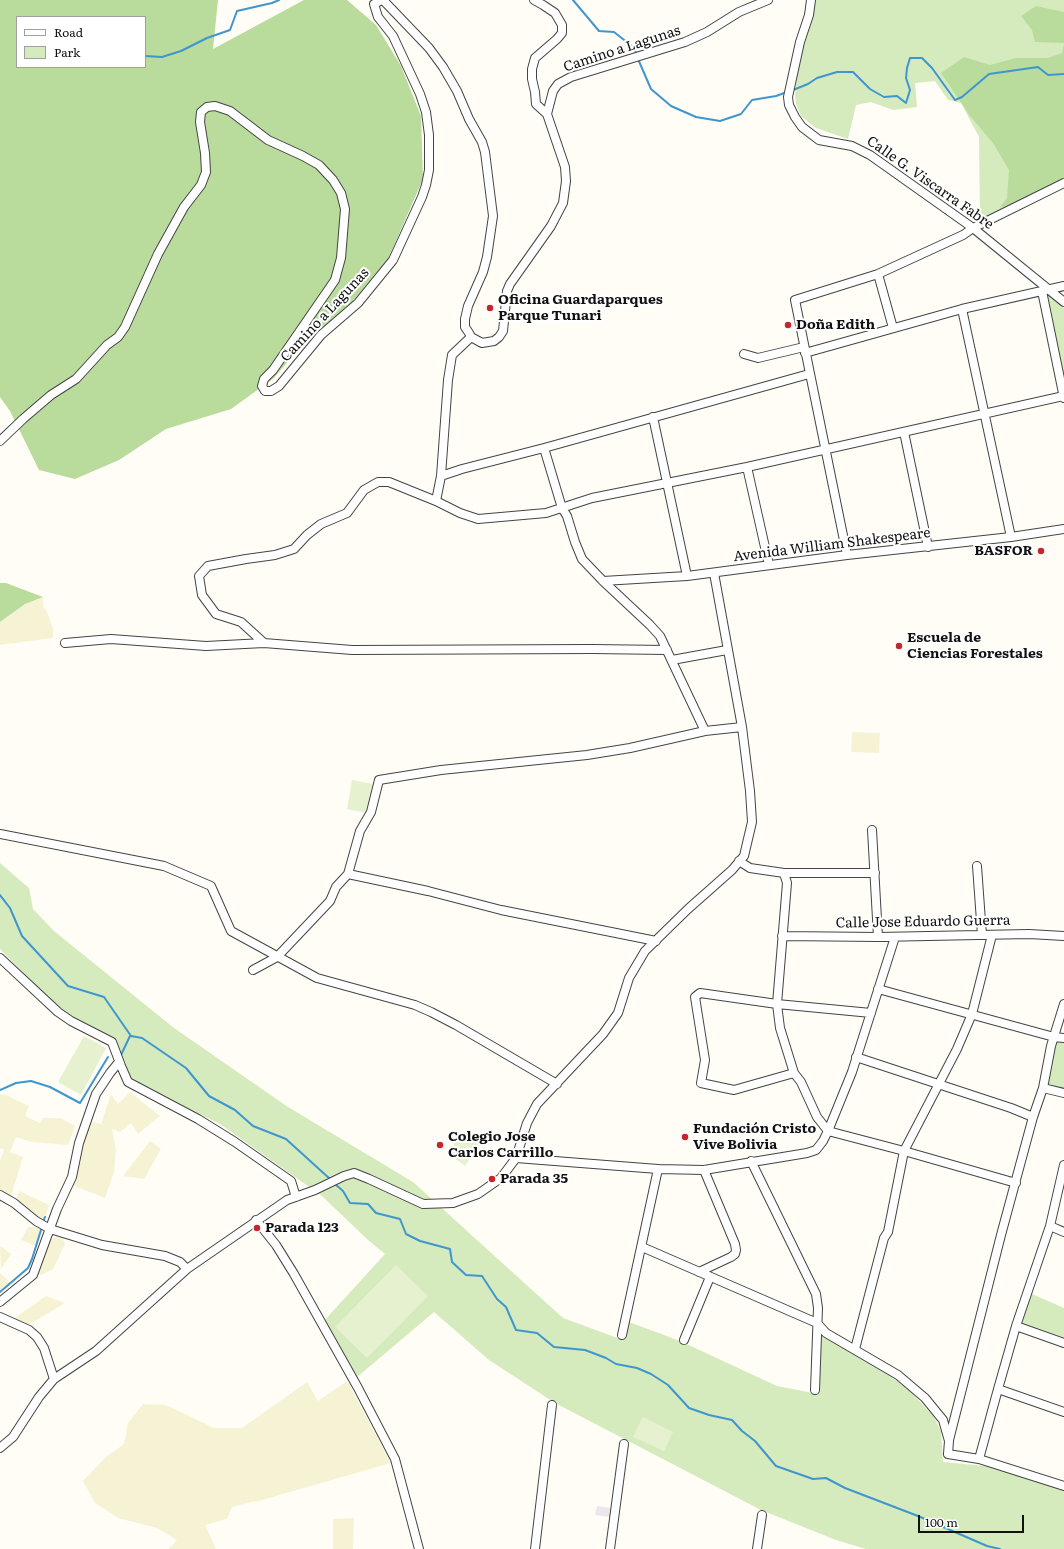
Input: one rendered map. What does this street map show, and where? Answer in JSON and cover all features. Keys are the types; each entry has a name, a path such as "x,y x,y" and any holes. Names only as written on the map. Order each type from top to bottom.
{"street":[{"name":"Camino a Lagunas","path":"0,441 51,395 76,379 107,345 118,337 125,328 158,254 184,207 201,185 206,172 205,153 200,122 201,112 207,107 215,106 230,111 268,140 319,165 333,180 341,193 345,209 341,258 335,280 273,370 264,379 262,386 266,391 271,391 279,386 320,335 358,303 393,260 422,197 429,170 429,135 426,112 420,94 393,36 378,17 374,4 382,0 429,48 443,67 457,91 466,114 482,142 485,152 493,216 487,257 483,272 466,311 466,327 471,337"},
{"path":"436,501 441,476 448,380 452,356 471,337 482,343 488,343 499,337 503,331 507,291 510,284 551,226 563,203 566,181 565,168 547,114 536,104 532,79 532,69 535,58 562,33 562,25 555,13 534,0"},
{"name":"Camino a Lagunas","path":"547,114 553,91 558,84 572,77 685,42 707,32 739,12 768,0"},
{"name":"Calle G. Viscarra Fabre","path":"811,0 809,16 800,42 789,87 789,104 795,117 809,133 819,140 852,146 870,155 973,228 1046,290 1064,302"},
{"path":"847,555 795,300 878,274 963,235 973,228 1064,184"},
{"path":"878,274 893,328"},
{"path":"744,354 758,358 804,350 962,309 1064,286"},
{"path":"264,643 242,622 216,614 202,595 199,576 208,566 275,555 294,549 321,524 347,513 364,490 378,482 389,482 436,501 460,514 478,519 546,513 592,498 1064,397 1046,290"},
{"path":"962,309 1011,537"},
{"path":"441,476 810,374"},
{"path":"653,417 687,576"},
{"path":"904,432 928,547"},
{"path":"544,448 562,508 567,516 582,559 632,610 650,624 660,636 705,731"},
{"path":"747,466 769,565"},
{"name":"Avenida William Shakespeare","path":"603,581 714,573 847,555 1011,537 1064,529"},
{"path":"0,1448 13,1437 39,1397 54,1379 96,1352 187,1269 287,1200 354,1173 423,1204 453,1203 478,1194 502,1178 516,1158 527,1123 537,1104 603,1034 618,1013 629,978 645,951 688,909 732,870 744,856 752,822 742,728 714,573"},
{"path":"65,643 111,639 206,646 264,643 352,650 592,648 667,650"},
{"path":"672,660 727,650"},
{"path":"253,970 277,957 330,901 336,887 348,874 360,830 371,812 378,780 441,770 587,755 630,748 705,731 742,728"},
{"path":"872,830 878,937"},
{"path":"0,834 164,866 211,886 231,931 317,978 415,1005 431,1012 557,1084"},
{"path":"739,861 750,868 784,873 875,873"},
{"path":"977,866 982,935"},
{"path":"784,873 787,882 777,1004 780,1028 794,1073 801,1082 817,1117 828,1131 1016,1183"},
{"path":"348,874 428,891 501,910 656,941"},
{"name":"Calle Jose Eduardo Guerra","path":"782,936 878,937 1030,934 1064,936"},
{"path":"855,1349 884,1238 888,1232 904,1151 957,1049 972,1014 992,935"},
{"path":"516,1158 658,1169 704,1170 751,1161 807,1153 816,1150 828,1131 852,1072 895,936"},
{"path":"0,958 58,1012 71,1021 112,1042 128,1082 198,1119 241,1146 291,1181 296,1197"},
{"path":"878,988 1054,1037 1064,1038"},
{"path":"794,1073 734,1090 700,1083 705,1060 695,997 700,993 777,1004 871,1013"},
{"path":"948,1441 1001,1235 1033,1117 1043,1088 1054,1037 1064,1004"},
{"path":"856,1057 1011,1108 1033,1117"},
{"path":"0,1302 33,1274 72,1177 80,1143 96,1094 119,1062"},
{"path":"1043,1088 1064,1093"},
{"path":"751,1161 816,1294 818,1308 815,1390"},
{"path":"978,1459 1016,1326 1050,1226 1064,1165"},
{"path":"622,1335 658,1169"},
{"path":"699,1272 731,1257 735,1254 736,1250 735,1244 704,1170"},
{"path":"0,1194 14,1203 36,1221 50,1229 102,1245 165,1256 180,1262 187,1269"},
{"path":"256,1220 276,1245 294,1274 358,1388 395,1459 419,1549"},
{"path":"1050,1226 1064,1232"},
{"path":"642,1247 817,1323 826,1333 898,1375 925,1398 943,1420 948,1441 948,1454 978,1459 1064,1486"},
{"path":"684,1340 710,1277"},
{"path":"0,1317 28,1330 37,1337 44,1348 54,1379"},
{"path":"1016,1326 1064,1342"},
{"path":"998,1389 1064,1412"},
{"path":"535,1549 552,1405"},
{"path":"610,1549 624,1444"},
{"path":"757,1549 762,1515"}],"shaded area":[{"path":"43,597 43,606 48,614 53,629 53,638 0,645 0,622 25,604"},
{"path":"852,732 880,733 879,753 851,752"},
{"path":"130,1092 160,1116 138,1134 131,1123 120,1132 112,1129 116,1150 114,1172 105,1198 72,1185 81,1161 73,1158 77,1137 85,1120 101,1124 111,1094 118,1104"},
{"path":"0,1094 6,1095 29,1106 25,1116 40,1123 43,1118 60,1118 75,1126 68,1145 32,1142 16,1137 10,1152 23,1157 10,1199 0,1191 0,1161 4,1149 0,1148"},
{"path":"150,1141 161,1149 144,1179 123,1176"},
{"path":"19,1191 49,1205 45,1217 40,1219 16,1201"},
{"path":"28,1227 35,1227 41,1230 36,1246 21,1240"},
{"path":"54,1237 63,1238 65,1244 53,1269 41,1275 37,1273 50,1240"},
{"path":"1,1246 11,1254 1,1269 0,1249"},
{"path":"0,1273 11,1283 0,1292"},
{"path":"46,1296 65,1303 27,1326 12,1320"},
{"path":"347,1381 391,1463 255,1502 232,1507 227,1519 205,1525 216,1549 168,1549 177,1540 157,1528 118,1518 95,1503 83,1481 106,1457 124,1444 128,1423 143,1404 166,1405 214,1428 242,1428 307,1382 318,1401"},
{"path":"597,1506 612,1508 611,1517 595,1515"},
{"path":"354,1518 353,1549 333,1549 333,1519"}],"green space":[{"path":"0,0 218,0 213,49 304,0 347,0 376,25 401,66 421,116 423,179 389,257 347,308 303,344 274,378 231,409 166,429 119,460 75,479 39,470 10,411 0,397"},
{"path":"816,0 1064,0 1064,177 980,221 979,137 961,103 948,100 935,81 915,83 917,107 893,110 871,102 856,105 848,139 816,128 801,116 796,104 795,95 800,47"},
{"path":"1036,6 1064,12 1064,43 1035,42 1032,30 1021,16"},
{"path":"1064,44 1064,178 1009,206 1000,207 1007,198 1009,170 993,143 970,116 941,73 964,57 990,65 1016,58 1048,58 1062,53"},
{"path":"1047,294 1064,308 1064,378"},
{"path":"0,583 6,583 43,597 25,604 0,622"},
{"path":"352,780 373,784 367,813 347,809"},
{"path":"0,863 29,888 33,909 54,931 174,1028 288,1107 413,1182 563,1318 623,1340 629,1322 680,1341 777,1386 818,1394 820,1332 876,1365 910,1391 934,1417 941,1431 943,1462 985,1466 1064,1490 1064,1549 866,1549 836,1540 761,1510 555,1403 489,1360 434,1312 356,1378 323,1322 385,1254 368,1240 322,1196 220,1124 132,1081 116,1041 61,1011 0,949"},
{"path":"84,1036 106,1048 81,1095 58,1082"},
{"path":"1057,1040 1064,1041 1064,1091 1046,1087"},
{"path":"462,1133 479,1145 465,1166 448,1153"},
{"path":"396,1265 428,1296 367,1358 335,1327"},
{"path":"1032,1294 1064,1308 1064,1339 1021,1324"},
{"path":"643,1417 673,1432 664,1451 633,1437"}],"waterway":[{"path":"146,56 162,57 181,51 207,38 230,30 237,11 279,0"},
{"path":"573,0 599,31 614,32 633,47 637,55"},
{"path":"793,90 808,84 817,78 837,72 853,72 870,89 884,97 897,96 906,103 910,90 906,78 910,58 922,58 932,68 955,100 962,97 989,74 1038,67 1048,75 1064,74"},
{"path":"638,59 651,89 671,106 696,117 720,121 741,114 752,100 776,96 787,92"},
{"path":"0,895 10,908 22,936 68,986 104,997 131,1036 142,1038 186,1068 209,1096 235,1110 253,1126 286,1139 330,1179"},
{"path":"121,1055 130,1036"},
{"path":"0,1090 16,1083 31,1081 50,1087 80,1103 108,1057"},
{"path":"335,1184 343,1191 350,1203 368,1204 376,1213 400,1219 406,1234 420,1241 450,1249 452,1262 466,1275 482,1276 497,1299 506,1307 516,1330 537,1333 554,1347 585,1350 606,1358 616,1364 637,1368 651,1374 668,1385 689,1408 709,1415 732,1420 742,1431 755,1441 776,1466 813,1479 826,1478 845,1488 918,1516 987,1546 1000,1549"},
{"path":"43,1222 45,1217"},
{"path":"0,1292 28,1268 41,1230"}],"place":[{"name":"Oficina Guardaparques Parque Tunari","path":"490,308"},
{"name":"Doña Edith","path":"788,325"},
{"name":"BASFOR","path":"1041,551"},
{"name":"Escuela de Ciencias Forestales","path":"899,646"},
{"name":"Fundación Cristo Vive Bolivia","path":"685,1137"},
{"name":"Colegio Jose Carlos Carrillo","path":"440,1145"},
{"name":"Parada 35","path":"492,1179"},
{"name":"Parada 123","path":"257,1228"}]}
